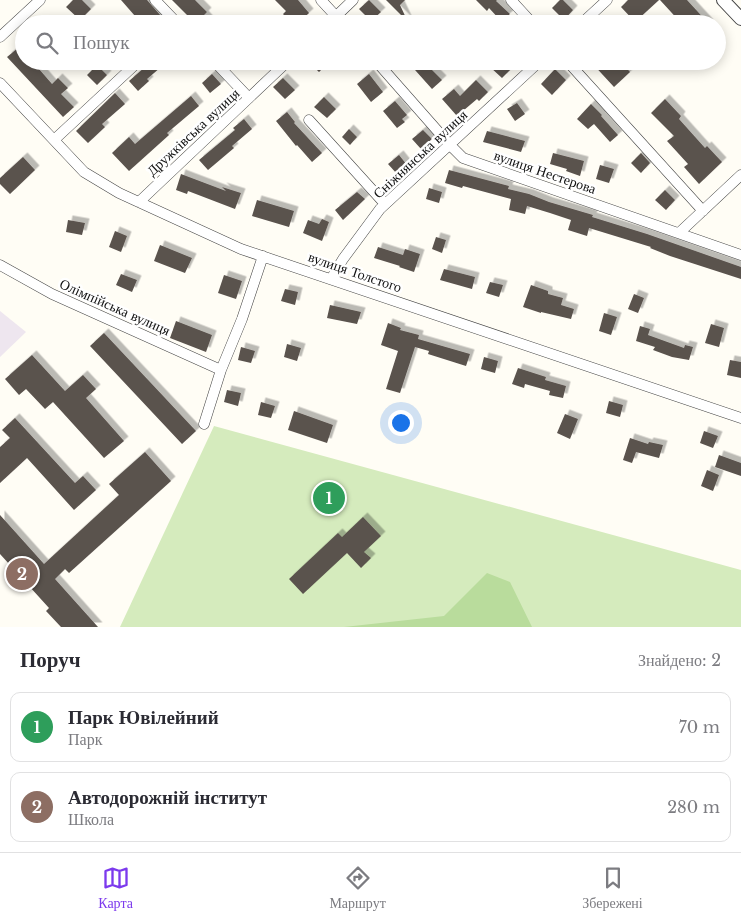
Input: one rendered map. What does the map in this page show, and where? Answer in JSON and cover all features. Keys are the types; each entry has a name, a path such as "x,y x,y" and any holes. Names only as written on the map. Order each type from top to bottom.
{"street":[{"path":"24,15 40,0"},
{"path":"155,0 169,15"},
{"path":"321,0 334,15"},
{"path":"342,15 353,0"},
{"path":"511,0 525,15"},
{"path":"591,15 607,0"},
{"path":"723,0 741,19"},
{"path":"0,37 15,23"},
{"path":"54,140 129,70"},
{"path":"223,70 249,98"},
{"name":"Дружківська вулиця","path":"139,202 279,70"},
{"name":"вулиця Нестерова","path":"384,70 463,158 741,255"},
{"name":"Сніжнянська вулиця","path":"331,278 353,245 385,204 530,70"},
{"path":"575,70 703,211"},
{"name":"вулиця Толстого","path":"0,83 84,172 119,193 241,249 741,418"},
{"path":"308,120 385,204"},
{"path":"679,233 741,175"},
{"path":"204,424 221,370 242,320 263,256"},
{"name":"Олімпійська вулиця","path":"0,265 52,294 221,370"}],"shaded area":[{"path":"0,311 26,332 0,357"}],"green space":[{"path":"214,426 741,570 741,627 120,627"},
{"path":"487,573 510,582 532,627 344,627 444,616"}],"building":[{"path":"73,0 82,0 91,9 85,15 75,15 66,7"},
{"path":"121,0 147,0 160,15 134,15"},
{"path":"172,0 195,0 207,12 204,15 187,15"},
{"path":"275,0 298,0 309,13 307,15 284,15 286,11"},
{"path":"369,0 381,12 378,15 365,15 359,9"},
{"path":"386,0 405,0 400,5 405,15 401,15"},
{"path":"476,0 497,0 510,14 495,15 489,8 487,11"},
{"path":"560,0 563,0 573,10 568,15 559,15 552,8"},
{"path":"628,0 659,0 643,15 628,15 621,7"},
{"path":"660,0 687,0 701,15 674,15"},
{"path":"15,50 15,66 7,57"},
{"path":"19,70 40,70 52,84 58,78 68,88 61,94 74,107 63,117"},
{"path":"92,70 102,70 107,75 97,85 87,75"},
{"path":"142,70 158,70 147,79 149,81 138,91 129,81"},
{"path":"415,70 432,70 442,80 432,89"},
{"path":"493,70 510,70 502,78"},
{"path":"554,70 566,80 552,95 541,84"},
{"path":"598,70 628,70 630,72 614,87"},
{"path":"212,74 221,84 210,93 202,83"},
{"path":"369,74 383,92 371,102 357,84"},
{"path":"283,78 295,90 285,99 273,87"},
{"path":"476,80 488,92 479,101 477,99 457,116 442,99 454,89 460,96"},
{"path":"115,93 125,104 102,124 105,127 88,143 76,131"},
{"path":"191,96 199,106 167,133 169,135 129,171 112,153 129,137 135,144"},
{"path":"324,97 336,109 327,118 314,107"},
{"path":"665,99 681,116 679,119 705,148 707,146 722,162 699,184 684,167 688,164 667,141 674,136 651,113"},
{"path":"395,101 407,115 402,119 405,122 397,128 383,111"},
{"path":"517,103 525,114 515,121 507,109"},
{"path":"591,104 618,135 610,142 594,124 588,129 577,119"},
{"path":"287,112 294,123 322,153 312,162 276,121"},
{"path":"244,119 252,129 232,146 234,148 208,170 199,160 235,130 233,128"},
{"path":"349,129 357,137 350,145 342,137"},
{"path":"423,130 432,139 421,149 412,139"},
{"path":"487,131 525,141 521,152 483,142"},
{"path":"553,153 584,161 580,176 566,171 567,169 550,164"},
{"path":"641,153 650,163 641,173 631,163"},
{"path":"399,155 407,165 397,174 388,164"},
{"path":"23,157 35,170 10,194 0,184 0,178"},
{"path":"600,165 614,169 609,183 596,179"},
{"path":"449,170 509,186 508,189 593,215 592,217 741,267 741,279 670,256 651,247 589,228 587,236 568,230 571,220 527,206 525,214 509,210 511,199 445,183"},
{"path":"181,174 226,191 222,187 241,193 235,209 188,191 187,194 176,190"},
{"path":"429,188 442,192 439,203 426,199"},
{"path":"665,190 675,200 666,210 655,200"},
{"path":"357,192 365,199 343,220 335,210"},
{"path":"257,200 294,211 289,227 252,216"},
{"path":"322,219 329,222 322,241 303,233 308,220 319,224"},
{"path":"68,220 85,223 82,235 66,232"},
{"path":"115,231 127,236 121,252 109,247"},
{"path":"436,237 446,240 442,253 432,249"},
{"path":"160,245 192,258 185,273 154,261"},
{"path":"378,247 403,255 405,249 420,254 414,272 374,258"},
{"path":"444,269 475,277 472,289 440,280"},
{"path":"121,274 137,280 132,292 116,285"},
{"path":"224,275 242,281 236,299 218,293"},
{"path":"490,282 503,285 499,297 486,293"},
{"path":"531,285 548,291 548,294 563,298 561,305 574,309 571,319 523,307"},
{"path":"285,289 298,292 295,305 281,301"},
{"path":"634,294 644,298 638,313 628,309"},
{"path":"330,305 361,312 357,324 327,318"},
{"path":"604,313 617,317 611,335 599,331"},
{"path":"176,321 212,335 206,352 170,338"},
{"path":"388,323 401,328 400,330 419,335 418,339 470,354 466,366 428,354 429,351 415,347 400,393 386,389 398,351 381,345"},
{"path":"711,324 724,328 719,347 705,343"},
{"path":"640,326 650,329 648,335 684,348 685,345 693,347 689,360 672,357 653,350 655,347 636,341"},
{"path":"104,333 196,431 182,444 90,346"},
{"path":"287,344 301,348 297,361 284,357"},
{"path":"241,347 255,351 251,363 238,360"},
{"path":"32,355 65,391 83,375 96,389 86,398 124,441 104,458 53,402 45,409 26,389 19,395 5,379"},
{"path":"484,357 498,361 495,373 481,369"},
{"path":"730,360 741,362 741,378 727,375"},
{"path":"518,368 546,377 545,380 566,386 563,398 549,395 550,391 525,384 524,388 512,384"},
{"path":"227,390 241,393 238,406 224,402"},
{"path":"609,401 623,405 620,417 606,413"},
{"path":"261,402 275,406 271,418 258,415"},
{"path":"294,411 333,425 327,443 288,430"},
{"path":"565,414 578,419 570,439 557,433"},
{"path":"15,418 75,483 83,476 96,490 74,510 27,458 0,483 0,447 10,438 2,430"},
{"path":"704,431 718,436 713,448 700,443"},
{"path":"630,438 648,444 649,442 663,445 659,458 636,452 632,463 623,460"},
{"path":"145,452 171,481 69,573 65,569 55,579 98,627 61,627 46,611 49,608 0,554 0,515 44,564 119,495 109,484"},
{"path":"719,455 741,463 741,476 715,467"},
{"path":"707,470 719,475 713,491 701,486"},
{"path":"363,517 381,536 364,552 371,558 361,568 347,553 303,594 289,579 338,533 342,537"}],"place":[{"name":"Парк Ювілейний","path":"329,498"},
{"name":"Автодорожній інститут","path":"22,574"}]}
